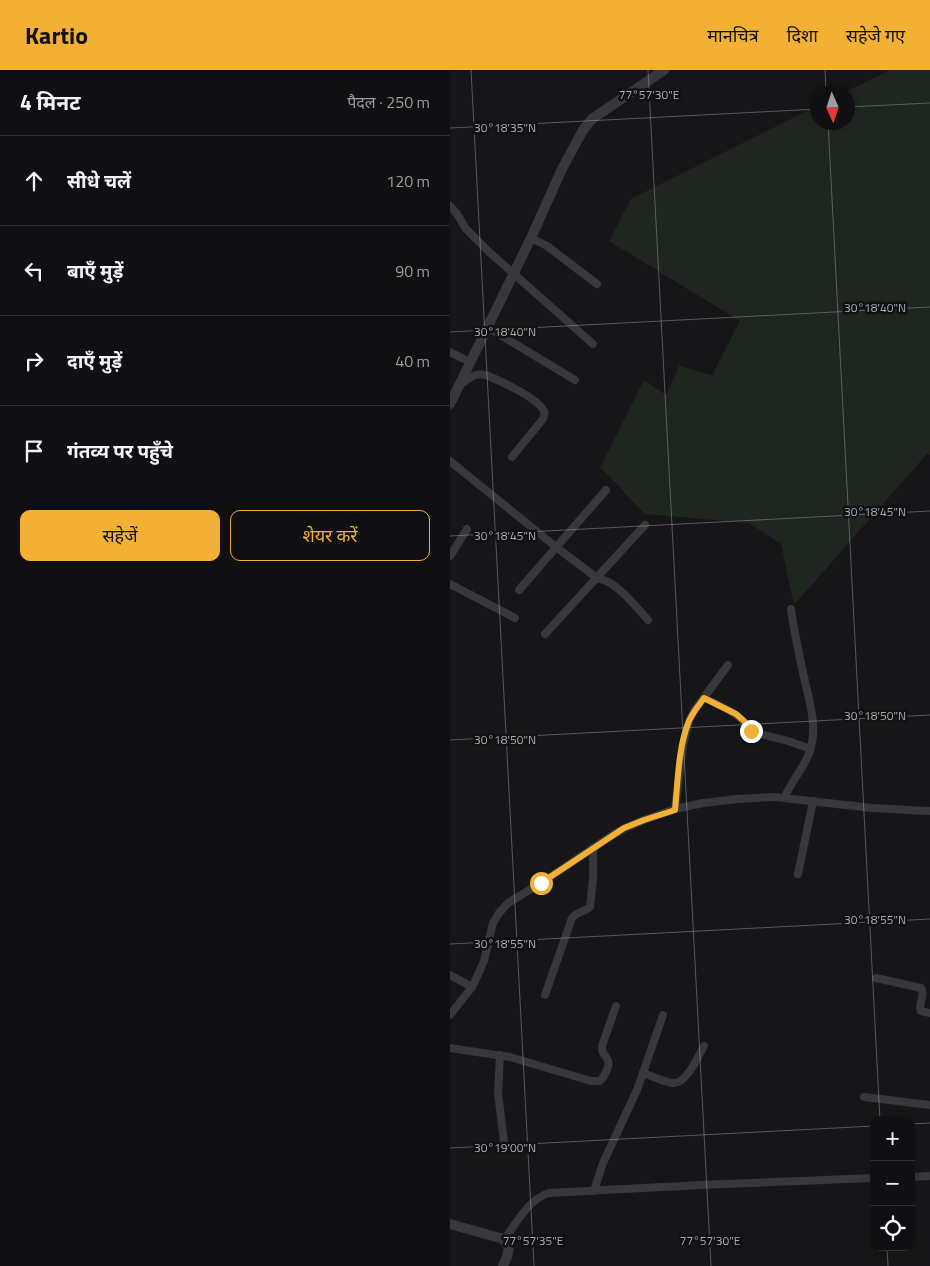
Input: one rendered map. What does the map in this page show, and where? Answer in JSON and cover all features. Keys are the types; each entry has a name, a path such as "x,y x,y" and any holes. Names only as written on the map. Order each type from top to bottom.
{"street":[{"path":"450,404 562,169 583,130 592,119 664,70"},
{"path":"450,206 466,229 488,251 593,344"},
{"path":"530,238 547,246 597,284"},
{"path":"487,327 575,380"},
{"path":"450,352 470,362"},
{"path":"459,385 478,374 486,375 531,398 543,410 543,419 512,457"},
{"path":"450,461 556,547 597,578 620,590 648,620"},
{"path":"518,590 606,490"},
{"path":"545,634 645,525"},
{"path":"450,556 467,529"},
{"path":"450,584 515,618"},
{"path":"785,797 807,757 814,732 791,609"},
{"path":"675,810 683,745 689,721 694,711 728,665"},
{"path":"704,698 736,714 754,732 788,741 810,750"},
{"path":"450,1015 472,987 482,968 490,930 499,913 514,898 541,883 624,828 675,810 703,803 737,799 785,797 872,808 930,811"},
{"path":"798,874 813,801"},
{"path":"545,994 572,918 590,907 594,848"},
{"path":"450,975 472,987"},
{"path":"876,978 921,988 923,994 920,1008 930,1013"},
{"path":"450,1048 500,1055 591,1081 600,1081 608,1066 602,1046 616,1006"},
{"path":"594,1190 603,1164 637,1090 663,1015"},
{"path":"643,1072 668,1082 680,1082 687,1075 704,1046"},
{"path":"500,1055 498,1093 504,1142"},
{"path":"864,1097 930,1105"},
{"path":"915,1177 930,1176"},
{"path":"504,1240 525,1211 539,1198 549,1193 700,1184 870,1178"},
{"path":"450,1224 504,1240 509,1247 503,1266"}],"shaded area":[{"path":"890,70 930,70 930,455 927,454 794,605 781,544 749,523 645,514 600,467 644,380 666,395 679,366 712,375 740,321 609,241 631,199 810,110 810,130 855,130 855,87"}],"route":[{"path":"541,883 624,828 675,810 681,756 689,721 704,698 736,714 751,731"}]}
